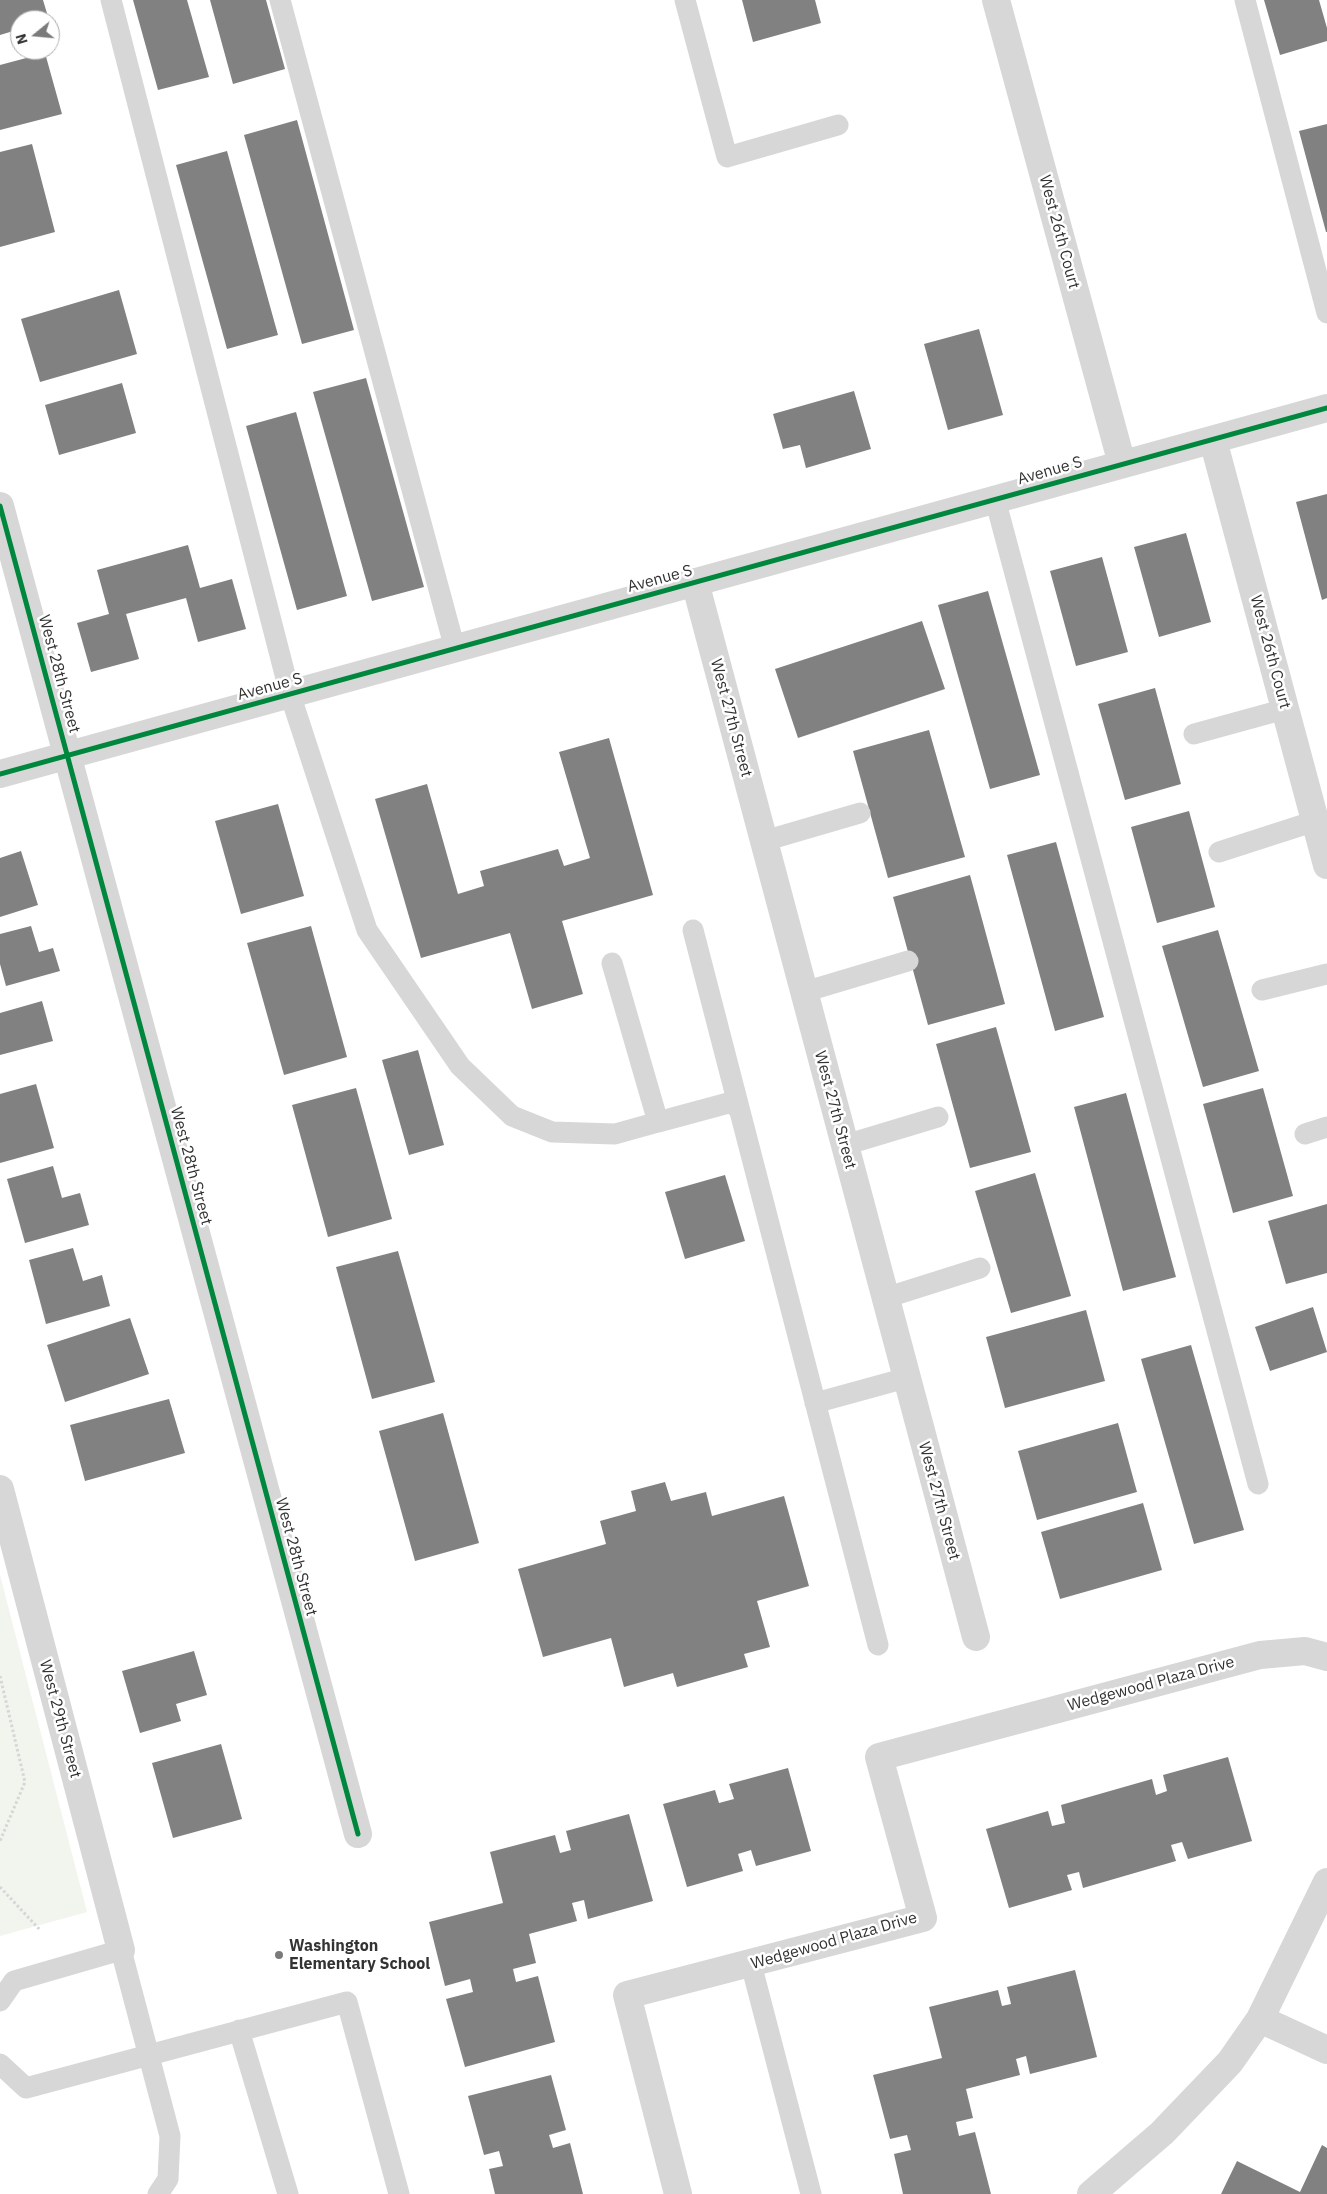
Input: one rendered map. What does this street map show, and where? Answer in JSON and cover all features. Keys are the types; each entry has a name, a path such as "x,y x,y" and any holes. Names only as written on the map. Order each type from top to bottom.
{"street":[{"name":"West 26th Court","path":"996,0 1122,464"},
{"name":"Avenue S","path":"0,774 1327,408"},
{"name":"West 26th Court","path":"1213,440 1327,865"},
{"name":"West 28th Street","path":"0,506 358,1834"},
{"name":"West 27th Street","path":"695,582 976,1637"},
{"name":"West 29th Street","path":"0,1489 121,1950"},
{"name":"Wedgewood Plaza Drive","path":"678,2194 627,1996 924,1918 879,1757 1260,1655 1305,1651 1327,1657"},
{"path":"1091,2194 1162,2133 1190,2106 1230,2062 1260,2019 1327,1882"},
{"path":"1260,2019 1327,2050"}],"lane":[{"path":"111,0 290,694 367,930 460,1066 512,1116 552,1132 615,1134 732,1102 740,1111"},
{"path":"280,0 455,649"},
{"path":"685,0 727,157 838,125"},
{"path":"1245,0 1327,313"},
{"path":"995,499 1258,1484"},
{"path":"1194,734 1285,709"},
{"path":"764,841 860,813"},
{"path":"1219,852 1315,821"},
{"path":"693,930 878,1645"},
{"path":"804,992 908,961"},
{"path":"612,963 658,1122"},
{"path":"1262,990 1327,974"},
{"path":"845,1145 938,1117"},
{"path":"1305,1134 1327,1127"},
{"path":"885,1298 980,1268"},
{"path":"815,1403 906,1378"},
{"path":"0,2001 14,1981 121,1950 170,2136 168,2179 158,2194"},
{"path":"751,1964 811,2194"},
{"path":"0,2064 26,2088 347,2002 399,2194"},
{"path":"239,2030 288,2194"}],"path":[{"path":"0,1676 25,1782 0,1841"},
{"path":"0,1887 40,1930"}],"shaded area":[{"path":"0,1575 87,1912 0,1936"}],"building":[{"path":"0,0 43,0 46,10 10,10 10,32 0,35"},
{"path":"133,0 187,0 209,77 158,90"},
{"path":"210,0 266,0 285,69 233,84"},
{"path":"742,0 815,0 821,23 753,42"},
{"path":"1264,0 1319,0 1327,28 1327,41 1280,55"},
{"path":"19,60 47,60 62,114 0,130 0,65"},
{"path":"297,120 354,330 302,344 244,135"},
{"path":"1327,124 1327,232 1326,232 1299,131"},
{"path":"32,144 55,232 0,247 0,152"},
{"path":"227,151 278,335 227,349 176,165"},
{"path":"119,290 137,354 40,382 21,319"},
{"path":"979,329 1003,415 948,430 924,344"},
{"path":"366,378 424,587 372,601 313,392"},
{"path":"122,383 136,433 59,455 45,405"},
{"path":"854,391 871,449 806,468 800,445 783,449 773,414"},
{"path":"296,412 347,596 297,610 246,426"},
{"path":"1327,494 1327,598 1322,600 1296,502"},
{"path":"1186,533 1211,622 1159,637 1134,547"},
{"path":"188,545 200,588 232,579 246,629 198,642 186,598 126,614 139,659 91,672 77,623 109,614 97,570"},
{"path":"1102,557 1128,652 1076,666 1050,571"},
{"path":"988,591 1040,775 990,789 938,605"},
{"path":"922,621 945,689 798,738 775,669"},
{"path":"1155,688 1181,784 1125,800 1098,704"},
{"path":"929,730 965,857 888,878 853,751"},
{"path":"609,738 653,895 562,921 583,994 532,1009 510,933 421,958 375,799 427,784 458,894 484,886 480,871 558,849 564,866 590,858 559,752"},
{"path":"278,804 304,896 241,914 215,821"},
{"path":"1189,811 1215,907 1157,923 1131,827"},
{"path":"1056,842 1104,1017 1055,1031 1007,855"},
{"path":"21,851 38,905 0,917 0,858"},
{"path":"970,875 1005,1004 928,1025 893,897"},
{"path":"31,926 39,952 53,948 60,971 6,986 0,964 0,934"},
{"path":"311,926 347,1057 284,1075 247,943"},
{"path":"1218,930 1259,1071 1203,1087 1162,946"},
{"path":"42,1001 53,1041 0,1055 0,1013"},
{"path":"996,1027 1031,1152 970,1168 936,1044"},
{"path":"418,1050 444,1145 409,1155 382,1060"},
{"path":"36,1084 54,1148 0,1163 0,1094"},
{"path":"356,1088 392,1219 328,1237 292,1105"},
{"path":"1263,1088 1293,1196 1233,1213 1203,1104"},
{"path":"1126,1093 1176,1277 1123,1291 1074,1107"},
{"path":"53,1166 62,1198 80,1193 89,1225 25,1243 7,1179"},
{"path":"1035,1173 1071,1296 1011,1313 975,1191"},
{"path":"725,1175 745,1241 685,1259 665,1192"},
{"path":"1327,1204 1327,1273 1286,1284 1268,1221"},
{"path":"73,1248 83,1281 102,1275 110,1306 46,1324 29,1260"},
{"path":"398,1251 435,1382 372,1399 336,1267"},
{"path":"1313,1307 1327,1352 1270,1371 1255,1327"},
{"path":"1086,1310 1105,1381 1005,1408 986,1337"},
{"path":"130,1318 149,1374 65,1402 47,1345"},
{"path":"1191,1345 1244,1530 1194,1544 1141,1359"},
{"path":"169,1399 185,1453 85,1481 70,1425"},
{"path":"443,1413 479,1543 415,1561 379,1431"},
{"path":"1118,1423 1137,1492 1037,1520 1018,1451"},
{"path":"665,1482 671,1501 706,1492 712,1516 784,1496 809,1586 757,1601 770,1647 744,1654 748,1667 677,1687 673,1673 624,1687 611,1638 543,1657 518,1569 606,1544 600,1521 636,1511 631,1491"},
{"path":"1143,1503 1162,1570 1060,1599 1041,1532"},
{"path":"194,1651 207,1695 176,1704 181,1721 140,1733 122,1671"},
{"path":"221,1744 242,1819 173,1838 152,1763"},
{"path":"1228,1757 1252,1841 1188,1859 1182,1842 1171,1845 1176,1861 1083,1888 1079,1872 1067,1875 1072,1890 1009,1908 986,1829 1048,1811 1052,1826 1065,1823 1061,1805 1152,1779 1156,1795 1167,1791 1163,1775"},
{"path":"788,1768 811,1851 756,1866 751,1850 738,1854 743,1871 687,1887 663,1804 715,1790 719,1803 734,1799 729,1784"},
{"path":"629,1814 653,1901 588,1919 584,1900 572,1903 577,1921 529,1934 536,1963 513,1969 516,1982 538,1976 555,2042 465,2067 446,1999 473,1992 470,1979 445,1986 429,1922 503,1903 490,1852 555,1835 560,1853 571,1850 566,1831"},
{"path":"1075,1970 1097,2057 1030,2074 1026,2056 1016,2059 1020,2075 966,2089 973,2118 956,2122 959,2136 975,2132 991,2194 903,2194 894,2154 911,2150 907,2135 890,2139 873,2075 942,2058 929,2007 998,1990 1002,2006 1011,2004 1007,1987"},
{"path":"551,2075 566,2130 549,2135 553,2148 570,2143 583,2194 495,2194 489,2169 503,2166 499,2151 484,2155 468,2096"},
{"path":"1322,2145 1327,2148 1327,2194 1221,2194 1237,2161 1300,2192"}],"cycle path":[{"path":"0,774 1327,408"},
{"path":"0,506 358,1834"}],"place":[{"name":"Washington Elementary School","path":"279,1955"}]}
